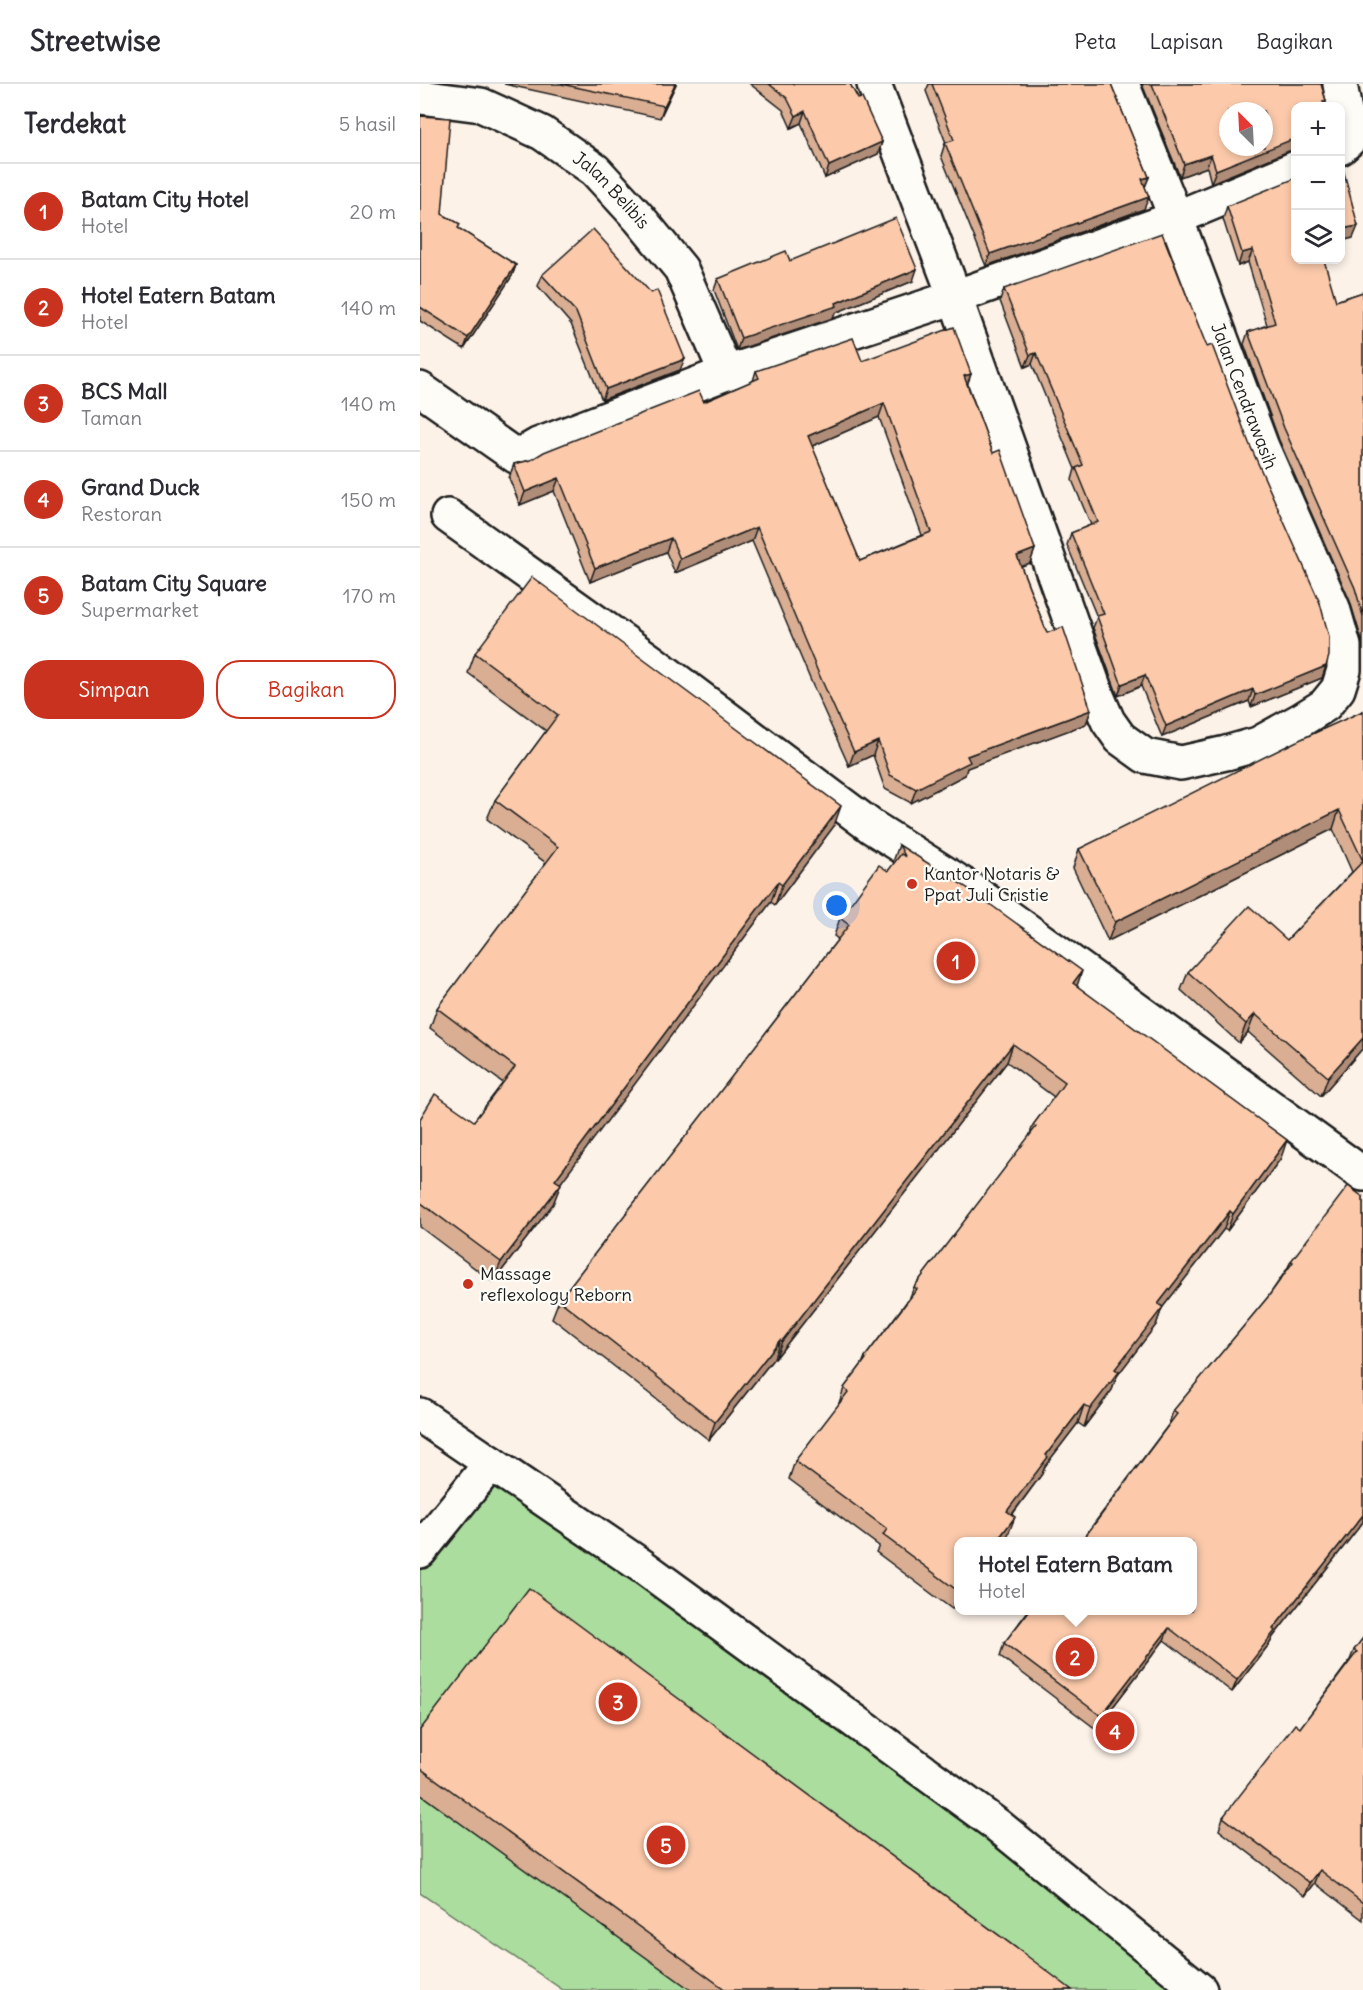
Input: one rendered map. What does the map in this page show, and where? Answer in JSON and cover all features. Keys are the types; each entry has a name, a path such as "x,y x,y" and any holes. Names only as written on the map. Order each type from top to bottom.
{"street":[{"path":"874,84 955,297"},
{"name":"Jalan Cendrawasih","path":"955,297 1098,698 1108,721 1120,738 1145,756 1181,763 1258,744 1325,705 1338,689 1344,670 1344,646 1333,608 1262,447 1176,218 1122,84"},
{"path":"1340,84 1343,102"},
{"name":"Jalan Belibis","path":"420,97 481,105 542,133 595,170 681,269 726,374"},
{"path":"1345,112 1349,140 1345,144"},
{"path":"420,389 517,457 538,445 726,374 955,297 1176,218 1291,170"},
{"path":"448,516 652,662 872,827 973,891 1363,1174"},
{"path":"420,1415 642,1566 997,1825 1200,1990"},
{"path":"420,1551 491,1464"}],"green space":[{"path":"500,1472 1192,1990 563,1990 420,1893 420,1568"}],"building":[{"path":"561,84 675,84 664,106"},
{"path":"769,84 850,84 858,99 862,98 882,142 829,166 805,111 796,116 787,98"},
{"path":"932,84 1111,84 1149,177 1142,179 1149,197 990,254 945,143 954,140"},
{"path":"1152,84 1321,84 1326,101 1291,102 1291,140 1273,147 1273,102 1219,102 1219,156 1251,156 1216,170 1211,155 1184,164"},
{"path":"420,116 450,118 442,214 460,224 458,228 516,265 468,338 420,307"},
{"path":"1345,176 1358,226 1345,228"},
{"path":"1291,180 1291,264 1325,264 1336,301 1363,292 1363,616 1355,588 1284,428 1248,332 1275,323 1253,250 1242,253 1227,206"},
{"path":"896,218 917,269 836,303 837,306 741,338 718,279 786,251 790,261"},
{"path":"593,229 651,293 657,290 685,359 606,389 576,312 542,275"},
{"path":"1162,233 1207,347 1212,345 1249,443 1320,603 1329,637 1329,656 1326,666 1255,695 1253,689 1166,726 1145,675 1122,684 1120,680 1097,616 1104,614 1071,533 1098,522 1076,468 1083,465 1036,353 1030,355 1004,289"},
{"path":"954,327 971,374 964,376 993,453 1000,450 1035,549 1017,556 1047,633 1063,627 1091,710 967,756 970,762 916,789 890,775 878,741 854,752 757,527 680,559 671,538 595,568 559,478 525,492 514,464 531,460 544,452 699,391 704,402 759,378 756,371 853,338 862,361","holes":["884,403 931,532 860,561 808,436"]},
{"path":"532,577 841,806 782,885 778,882 555,1180 561,1184 501,1262 420,1202 420,1119 435,1094 474,1121 515,1067 437,1008 558,847 495,800 558,715 475,653"},
{"path":"1363,711 1363,861 1339,810 1115,922 1079,849 1297,741"},
{"path":"899,845 969,889 1082,971 1073,983 1287,1140 1233,1214 1230,1211 1158,1304 1163,1307 1115,1369 1119,1372 1090,1409 1084,1405 1046,1455 1048,1457 1007,1511 1015,1517 1000,1537 954,1537 954,1588 883,1535 887,1529 795,1461 848,1392 844,1388 917,1289 914,1287 1036,1127 1033,1125 1065,1082 1013,1044 782,1341 780,1340 715,1422 559,1300 849,925 840,918 879,865 888,871 901,854 905,856"},
{"path":"1363,861 1363,1038 1328,1077 1255,1014 1246,1024 1188,972 1249,906 1287,940"},
{"path":"1348,1186 1363,1197 1363,1515 1273,1629 1275,1631 1237,1680 1169,1628 1101,1716 1004,1643 1026,1615 1197,1615 1197,1537 1085,1537 1177,1414 1173,1411 1268,1297 1293,1262 1291,1261"},
{"path":"529,1588 1072,1990 726,1990 420,1768 420,1730"},
{"path":"1363,1638 1363,1903 1320,1870 1310,1883 1223,1817 1295,1724 1300,1728 1357,1652 1354,1650"}],"place":[{"name":"Kantor Notaris & Ppat Juli Cristie","path":"912,884"},
{"name":"Batam City Hotel","path":"956,961"},
{"name":"Massage reflexology Reborn","path":"468,1284"},
{"name":"Hotel Eatern Batam","path":"1075,1657"},
{"name":"BCS Mall","path":"618,1702"},
{"name":"Grand Duck","path":"1115,1731"},
{"name":"Batam City Square","path":"666,1845"}]}
